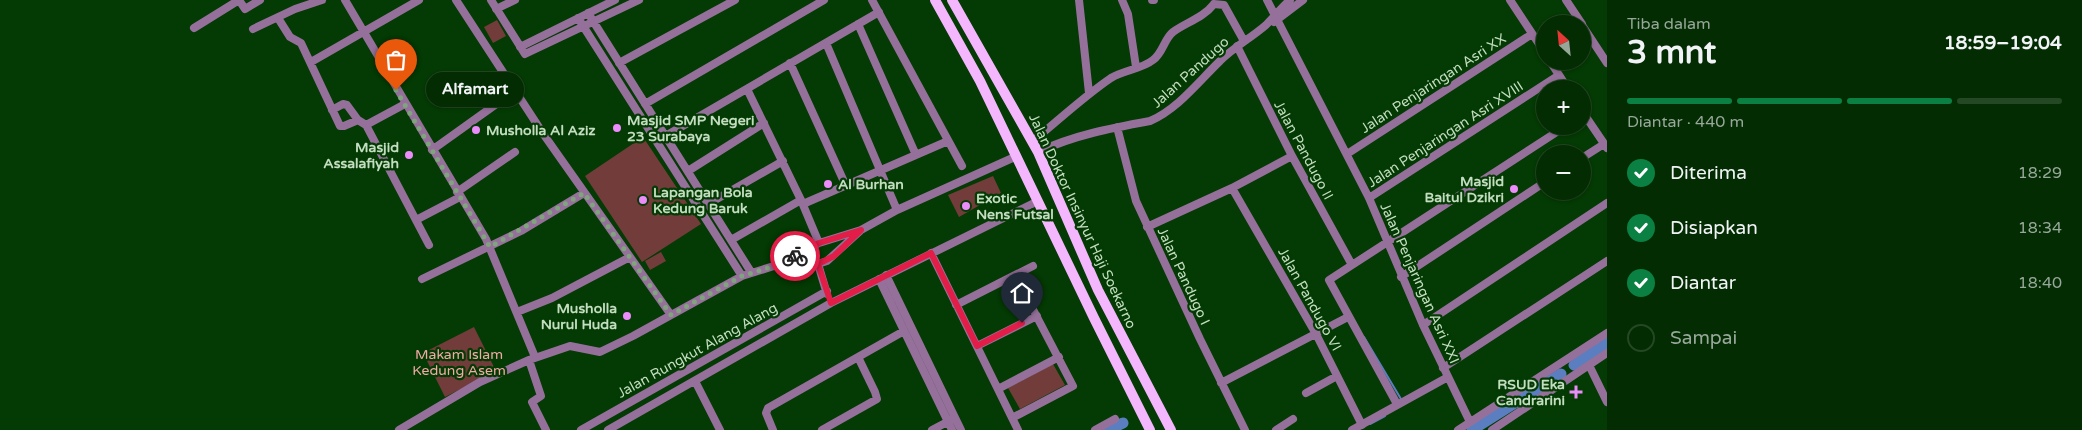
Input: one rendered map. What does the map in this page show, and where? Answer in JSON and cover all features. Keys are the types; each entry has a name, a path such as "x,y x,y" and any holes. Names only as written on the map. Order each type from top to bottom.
{"main road":[{"path":"935,0 980,81 1105,342 1150,430"},
{"path":"940,10 943,2 953,1"},
{"name":"Jalan Doktor Insinyur Haji Soekarno","path":"953,1 1038,152 1108,309 1171,430"},
{"path":"1094,318 1106,316 1108,309"},
{"path":"1105,342 1108,333 1120,333"}],"street":[{"path":"194,28 238,1 245,9 260,0"},
{"path":"253,29 322,0"},
{"path":"345,0 490,247 517,312 532,358 541,396 532,402 546,430"},
{"path":"311,62 419,0"},
{"path":"456,0 544,135 671,315"},
{"path":"491,0 525,54 639,0"},
{"path":"496,9 515,0"},
{"path":"520,47 615,0"},
{"path":"619,63 735,0"},
{"path":"645,104 824,0"},
{"path":"872,0 965,172"},
{"path":"1079,0 1089,94"},
{"path":"1122,0 1128,14 1136,67"},
{"name":"Jalan Penjaringan Asri XXI","path":"1267,0 1369,198 1422,325 1470,422"},
{"name":"Jalan Pandugo","path":"1275,18 1290,0"},
{"name":"Jalan Pandugo","path":"1038,152 1056,144 1158,118 1237,46 1303,0"},
{"path":"1510,0 1536,40"},
{"path":"1566,0 1576,15"},
{"path":"1032,141 1089,94 1124,71 1152,61 1159,54 1171,34 1203,15 1213,2 1224,5 1244,41"},
{"path":"656,141 879,12"},
{"path":"588,13 751,272"},
{"path":"278,18 290,37 300,43 311,62 341,127 358,120"},
{"path":"578,18 742,276"},
{"path":"858,24 916,155"},
{"name":"Jalan Penjaringan Asri XX","path":"1347,154 1532,34"},
{"path":"1591,38 1607,63"},
{"path":"826,43 897,210"},
{"name":"Jalan Pandugo II","path":"1237,46 1292,156 1352,265"},
{"path":"790,64 846,186"},
{"path":"1556,70 1562,80"},
{"name":"Jalan Penjaringan Asri XVIII","path":"1369,198 1559,75"},
{"path":"747,89 783,161 819,243"},
{"path":"432,150 516,90"},
{"path":"332,110 343,104 346,105 358,120 366,125 429,245"},
{"path":"366,125 405,104"},
{"path":"688,171 764,123"},
{"path":"1591,124 1606,146 1591,154"},
{"name":"Jalan Pandugo I","path":"1117,127 1136,201 1245,430"},
{"path":"1400,403 1328,280 1552,135"},
{"path":"731,240 802,202 846,186 948,141"},
{"path":"416,220 459,194 515,152"},
{"path":"399,430 480,382 532,358 570,346 600,352 742,276 777,265 819,243 861,230 965,172 1017,156"},
{"path":"1147,226 1232,188 1292,156"},
{"path":"708,204 783,161"},
{"name":"Jalan Pandugo VI","path":"1232,188 1316,334 1362,425"},
{"path":"1401,277 1536,188"},
{"path":"422,279 490,247 584,193"},
{"name":"Jalan Rungkut Alang Alang","path":"608,430 831,303 1038,201"},
{"path":"1422,325 1607,203"},
{"path":"777,265 818,264 834,256 861,230"},
{"path":"931,253 1018,430"},
{"path":"517,312 552,298 630,257"},
{"path":"1443,368 1607,261"},
{"path":"818,264 831,303"},
{"path":"956,305 1033,266"},
{"path":"882,277 904,330 952,420 961,430"},
{"path":"882,277 952,420 952,430"},
{"name":"Jalan Rungkut Alang Alang","path":"580,430 826,291"},
{"path":"1012,418 1073,386 1027,298"},
{"path":"977,346 1037,316"},
{"path":"1221,383 1348,317"},
{"path":"773,430 766,413 768,408 904,330"},
{"path":"1458,430 1607,333"},
{"path":"1492,430 1607,353"},
{"path":"822,430 877,399 876,392 858,357"},
{"path":"998,389 1059,357"},
{"path":"1564,361 1574,375"},
{"path":"1589,365 1607,402"},
{"path":"1306,393 1337,376"},
{"path":"1352,430 1448,377"},
{"path":"695,381 720,430"},
{"path":"1276,430 1293,419"},
{"path":"932,430 952,420"},
{"path":"1094,430 1116,420"}],"green space":[{"path":"497,20 506,36 493,43 484,27"},
{"name":"Lapangan Bola Kedung Baruk","path":"643,137 701,224 642,262 585,176"},
{"name":"Exotic Nens Futsal","path":"993,176 1001,193 959,217 948,195"},
{"path":"661,252 666,261 650,270 645,261"},
{"name":"Makam Islam Kedung Asem","path":"474,327 496,371 445,397 423,353"},
{"path":"1053,364 1065,385 1020,409 1008,388"}],"waterway":[{"path":"1364,337 1401,399"},
{"path":"1574,365 1607,343"},
{"path":"1472,430 1561,374"},
{"path":"1370,424 1385,416"},
{"path":"1108,430 1123,423"}],"way so far":[{"path":"396,90 490,247 521,231 584,193 671,315 733,280 751,272 777,265 795,256"}],"place":[{"name":"Alfamart","path":"396,90"},
{"name":"Masjid SMP Negeri 23 Surabaya","path":"617,128"},
{"name":"Musholla Al Aziz","path":"476,130"},
{"name":"Masjid Assalafiyah","path":"409,155"},
{"name":"Al Burhan","path":"828,184"},
{"name":"Masjid Baitul Dzikri","path":"1514,189"},
{"name":"Lapangan Bola Kedung Baruk","path":"643,200"},
{"name":"Exotic Nens Futsal","path":"966,206"},
{"name":"Musholla Nurul Huda","path":"627,316"},
{"name":"RSUD Eka Candrarini","path":"1576,392"}],"route":[{"path":"795,256 819,243 861,230 834,256 818,264 831,303 931,253 977,346 1022,323"}]}
